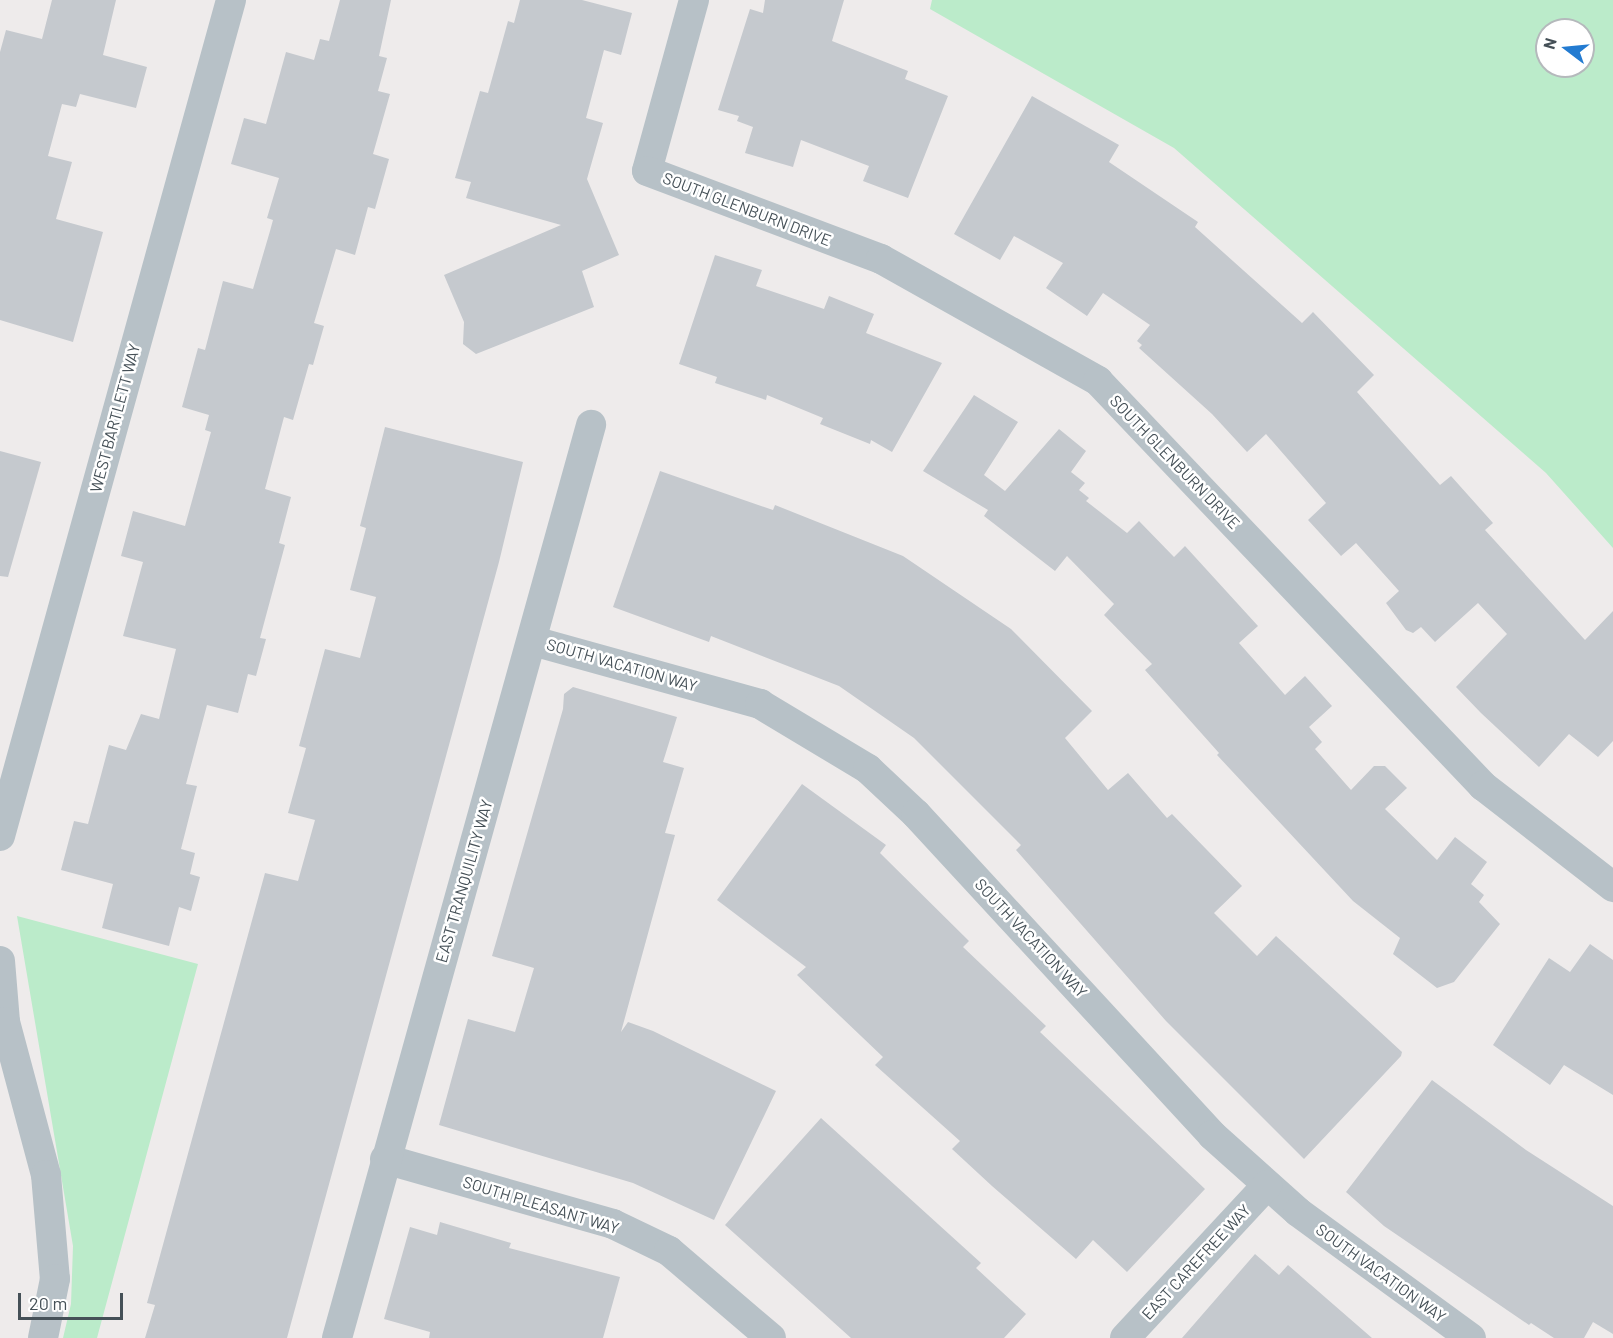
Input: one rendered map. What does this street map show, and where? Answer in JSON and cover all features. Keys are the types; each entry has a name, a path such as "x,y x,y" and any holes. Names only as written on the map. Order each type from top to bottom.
{"street":[{"name":"WEST BARTLETT WAY","path":"0,836 231,0"},
{"name":"SOUTH GLENBURN DRIVE","path":"694,0 647,171 881,259 1098,381 1483,786 1613,887"},
{"name":"EAST TRANQUILITY WAY","path":"338,1338 385,1159 533,640 591,425"},
{"name":"SOUTH VACATION WAY","path":"533,640 760,704 868,769 916,814 1212,1135 1267,1185 1471,1338"},
{"path":"0,961 5,1022 46,1176 55,1279 43,1338"},
{"name":"SOUTH PLEASANT WAY","path":"385,1159 613,1224 669,1251 771,1338"},
{"name":"EAST CAREFREE WAY","path":"1125,1338 1267,1185"}],"green space":[{"path":"932,0 1613,0 1613,548 1546,473 1174,148 930,9"},
{"path":"17,916 198,964 97,1338 63,1338 71,1304 73,1246"}],"building":[{"path":"52,0 116,0 103,55 147,67 136,108 80,94 76,107 62,104 48,156 72,162 56,219 103,232 73,342 0,320 0,52 6,30 42,39"},
{"path":"340,0 391,0 379,56 387,58 378,91 390,94 373,154 389,159 375,209 368,207 355,255 336,249 314,323 324,326 313,365 309,364 293,420 284,417 265,489 291,497 279,543 285,545 260,638 266,639 256,676 248,674 238,713 207,705 186,784 197,786 181,849 195,853 190,874 200,877 191,911 179,907 169,946 102,928 113,884 61,870 74,821 88,824 109,745 126,750 141,714 159,719 176,649 123,636 143,562 121,556 133,511 185,526 211,432 205,430 209,415 182,407 198,348 205,350 223,281 253,289 270,231 273,220 267,218 279,178 231,164 244,118 266,124 286,52 314,60 320,39 329,41"},
{"path":"520,0 582,0 632,13 621,55 604,50 586,118 603,123 587,179 619,255 582,271 594,307 476,354 463,344 464,322 444,275 561,225 466,198 471,182 455,178 480,91 488,93 508,21 514,23"},
{"path":"765,0 844,0 832,41 908,71 905,79 948,96 908,198 863,181 869,166 801,140 793,167 745,153 753,127 737,121 739,116 718,110 750,9 763,13"},
{"path":"1032,96 1119,145 1109,162 1198,222 1195,227 1302,323 1313,312 1374,375 1357,392 1440,485 1451,476 1493,523 1485,530 1585,640 1613,611 1613,741 1598,757 1569,734 1539,767 1481,713 1456,687 1507,634 1478,603 1435,642 1421,627 1413,633 1406,630 1386,603 1399,591 1356,543 1341,556 1308,520 1326,503 1266,434 1247,452 1212,414 1139,348 1142,345 1137,341 1150,325 1103,293 1087,316 1046,288 1063,263 1014,236 1000,260 954,234"},
{"path":"715,255 762,270 756,286 824,309 829,296 874,314 866,333 942,363 892,452 871,440 870,444 820,424 823,418 767,395 766,400 715,383 717,377 679,364"},
{"path":"974,395 1018,422 984,475 1005,491 1059,429 1086,451 1071,472 1085,483 1079,490 1089,498 1086,501 1127,533 1139,521 1174,557 1185,546 1258,626 1239,643 1285,695 1305,676 1332,706 1309,727 1322,742 1315,749 1351,790 1374,766 1385,766 1407,788 1385,809 1437,860 1455,837 1487,862 1471,884 1484,895 1479,902 1500,924 1454,982 1437,988 1393,954 1400,938 1353,901 1217,755 1219,753 1145,670 1152,664 1104,615 1114,604 1067,556 1055,571 984,516 988,510 923,471"},
{"path":"385,427 523,462 499,562 287,1338 145,1338 155,1305 147,1303 265,873 298,881 315,820 288,813 306,748 299,746 325,649 360,658 376,597 350,590 366,528 360,526"},
{"path":"0,451 41,462 8,577 0,576"},
{"path":"660,471 773,510 775,505 903,556 1011,629 1092,711 1065,738 1108,790 1128,773 1167,818 1172,814 1242,886 1214,913 1257,956 1276,936 1402,1052 1401,1056 1304,1159 1166,1021 1016,850 1021,845 914,738 839,686 711,636 709,642 613,607"},
{"path":"573,687 677,717 663,762 684,768 665,833 675,835 621,1032 628,1022 653,1031 776,1091 714,1220 633,1183 439,1125 468,1019 515,1032 534,968 492,956 563,709 564,694"},
{"path":"802,784 886,845 880,853 969,941 963,947 1046,1026 1040,1032 1205,1189 1127,1272 1093,1240 1076,1259 992,1186 952,1149 960,1141 875,1065 883,1057 797,975 806,967 717,900"},
{"path":"1590,944 1613,960 1613,1095 1564,1065 1550,1085 1493,1045 1549,958 1570,972"},
{"path":"1432,1080 1526,1150 1613,1206 1613,1334 1593,1322 1584,1338 1554,1338 1531,1323 1529,1325 1384,1226 1346,1192"},
{"path":"821,1118 981,1263 976,1268 1026,1314 1004,1338 851,1338 725,1225"},
{"path":"440,1222 511,1243 509,1248 620,1277 603,1338 429,1338 430,1332 384,1319 410,1227 437,1235"},
{"path":"1255,1254 1279,1275 1288,1265 1372,1338 1182,1338"}]}
